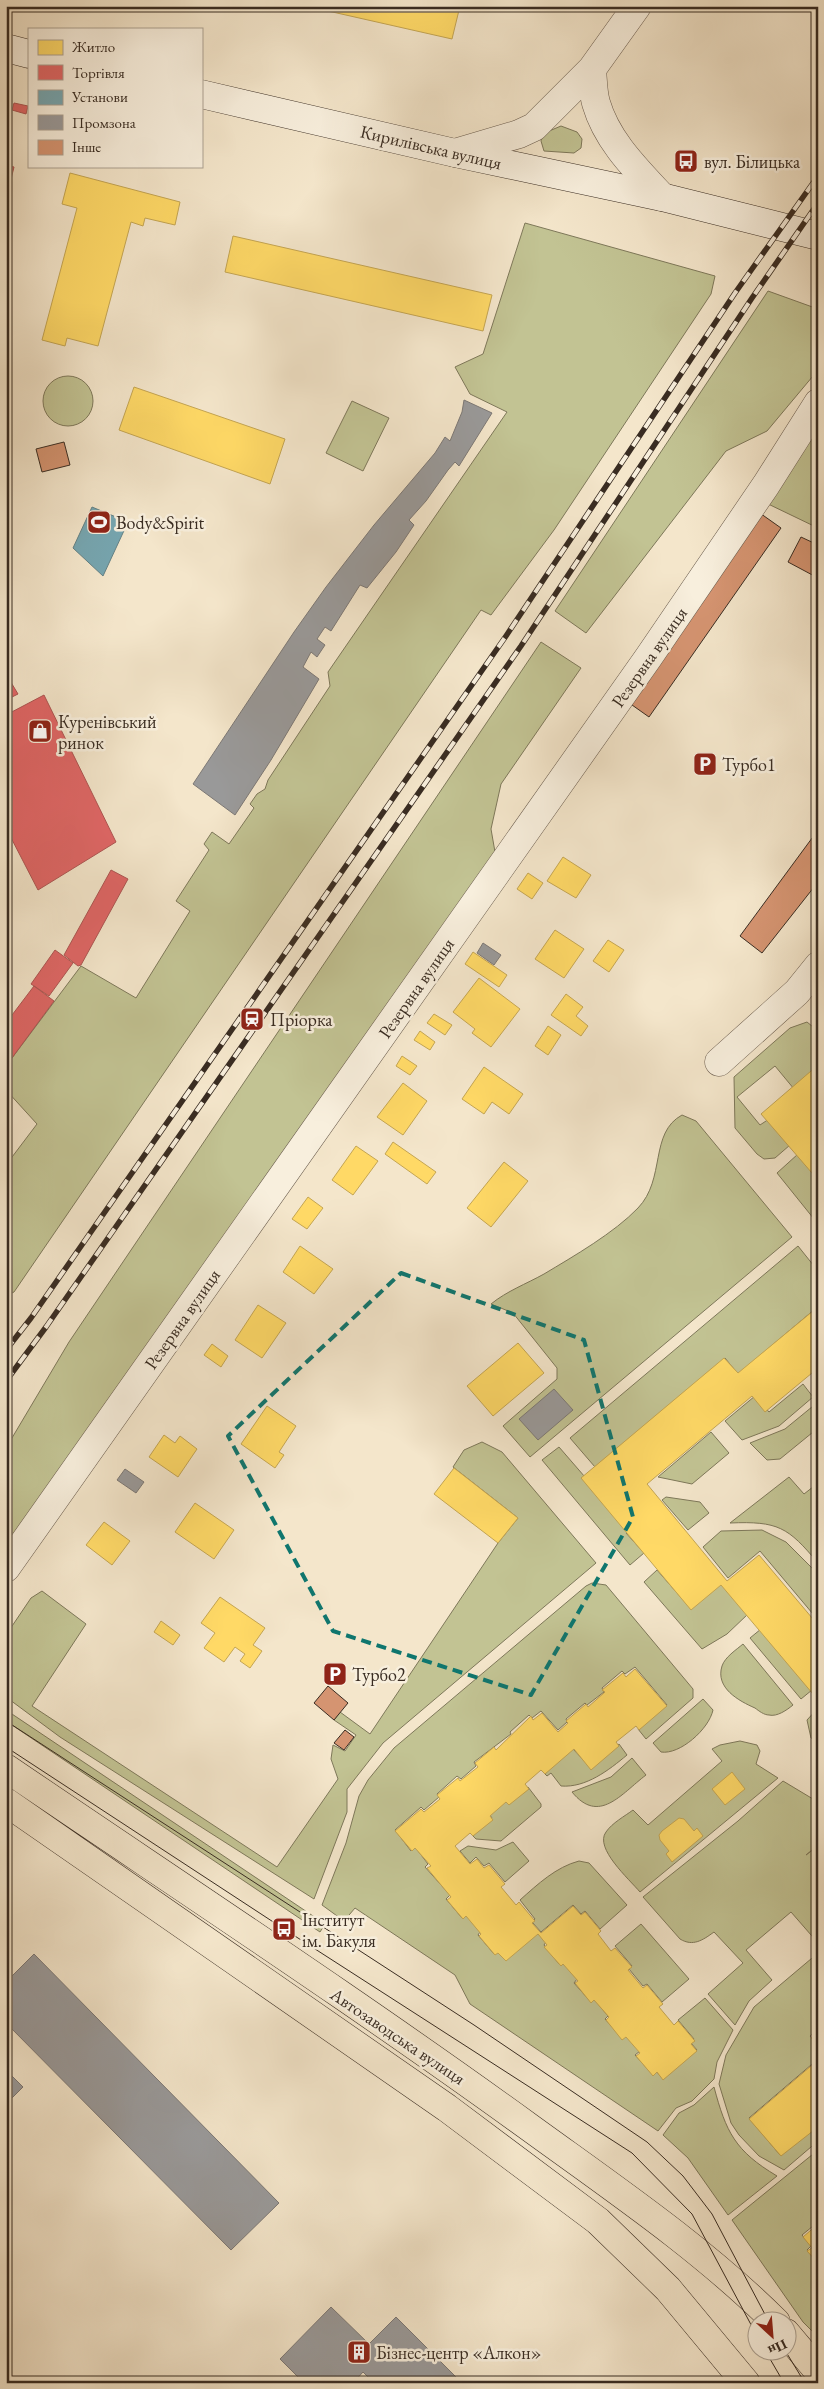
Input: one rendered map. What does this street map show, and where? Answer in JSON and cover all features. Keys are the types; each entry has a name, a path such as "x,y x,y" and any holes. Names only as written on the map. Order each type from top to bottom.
{"main road":[{"name":"Автозаводська вулиця","path":"6,1768 466,2082 616,2190 725,2275 765,2312"},
{"name":"Автозаводська вулиця","path":"6,1802 447,2108 598,2221 668,2289 746,2383"},
{"path":"796,2346 818,2371"}],"street":[{"path":"454,153 519,134 534,127 592,69 637,6"},
{"path":"6,48 28,54"},
{"path":"592,69 596,103 606,127 626,158 662,197"},
{"name":"Кирилівська вулиця","path":"202,94 454,153 662,197 818,236"},
{"name":"Резервна вулиця","path":"6,1568 648,658 766,485 818,403"},
{"path":"719,1062 797,992 818,966"}],"highlighted area":[{"path":"401,1273 584,1340 633,1517 531,1695 333,1631 228,1436"}],"green space":[{"path":"561,126 577,132 582,139 581,148 574,153 544,151 541,141 542,134"},
{"path":"525,223 715,276 711,294 554,530 491,615 481,610 14,1292 6,1296 6,1165 37,1124 6,1090 6,1066 81,966 136,998 190,911 176,901 209,850 204,844 212,832 229,844 254,808 250,804 257,794 265,789 268,780 330,686 328,672 507,412 470,394 455,367 483,354"},
{"path":"768,291 818,309 818,370 767,431 726,451 586,633 555,611"},
{"path":"73,376 86,383 92,391 92,411 86,419 78,425 63,426 50,419 44,411 43,396 50,383 58,377"},
{"path":"352,401 389,418 363,471 326,453"},
{"path":"818,420 818,528 764,502"},
{"path":"541,642 581,668 501,784 491,829 495,852 6,1554 6,1448 69,1342"},
{"path":"807,1022 818,1031 818,1080 799,1095 775,1066 737,1097 760,1125 769,1119 790,1145 775,1158 764,1159 757,1154 735,1128 734,1077 790,1028"},
{"path":"682,1115 696,1121 792,1237 530,1457 503,1426 557,1379 557,1368 513,1313 491,1304 593,1244 638,1208 647,1196 652,1184 665,1133 672,1123"},
{"path":"798,1154 816,1176 813,1179 818,1184 818,1224 777,1173"},
{"path":"798,1246 818,1271 818,1311 815,1309 738,1374 725,1358 595,1467 570,1438"},
{"path":"803,1384 813,1397 779,1426 742,1440 725,1421 755,1396 769,1412"},
{"path":"818,1402 818,1428 780,1459 767,1460 750,1443 785,1429"},
{"path":"711,1432 729,1453 692,1484 658,1477"},
{"path":"482,1442 502,1452 596,1563 383,1743 347,1789 347,1812 314,1899 60,1737 6,1697 6,1635 31,1598 42,1591 86,1624 32,1706 277,1867 338,1779 331,1759 333,1745 345,1751 356,1735 334,1720 340,1712 370,1734 498,1543 518,1518 453,1467 464,1450"},
{"path":"559,1447 630,1529 626,1533 644,1553 630,1565 542,1460"},
{"path":"789,1477 804,1494 818,1483 818,1563 798,1541 781,1529 760,1523 730,1523"},
{"path":"666,1497 700,1502 709,1513 688,1530 662,1500"},
{"path":"762,1530 786,1542 818,1574 818,1620 760,1551 728,1578 703,1547 721,1531"},
{"path":"657,1570 691,1609 722,1582 748,1614 727,1634 702,1649 644,1582"},
{"path":"592,1583 606,1585 693,1689 693,1698 646,1739 638,1729 667,1705 635,1667 625,1674 622,1671 602,1688 604,1692 587,1705 585,1703 566,1719 567,1722 558,1730 541,1711 532,1718 529,1715 510,1732 511,1734 474,1762 476,1766 461,1779 457,1776 437,1794 439,1797 424,1810 421,1807 395,1830 411,1851 415,1847 428,1864 425,1867 450,1895 446,1899 462,1918 466,1915 480,1932 478,1935 494,1954 497,1952 505,1960 537,1933 546,1942 544,1945 559,1964 563,1962 577,1979 574,1983 590,2001 594,1999 608,2016 605,2019 622,2038 626,2035 640,2051 635,2055 652,2074 656,2071 663,2079 697,2050 690,2042 694,2039 678,2020 705,1998 733,2030 717,2062 714,2079 692,2101 676,2108 658,2131 470,2004 455,1975 355,1908 344,1921 322,1905 346,1843 359,1796 368,1780 394,1748 586,1586"},
{"path":"761,1629 812,1690 801,1699 750,1638"},
{"path":"743,1644 793,1705 782,1713 772,1715 762,1713 742,1702 725,1687 721,1674 723,1663"},
{"path":"703,1699 713,1710 706,1725 685,1745 669,1752 661,1752 653,1743"},
{"path":"818,1708 818,1741 811,1738 807,1720"},
{"path":"6,1710 325,1924 320,1932 6,1721"},
{"path":"740,1741 757,1745 760,1751 756,1764 778,1778 640,1892 621,1872 609,1855 604,1839 606,1832 633,1810 648,1825 722,1761 712,1749 720,1745"},
{"path":"619,1744 627,1755 605,1772 588,1781 570,1786 561,1786 551,1773 547,1776 544,1773 573,1749 591,1768"},
{"path":"632,1758 646,1775 610,1803 601,1806 591,1806 582,1802 572,1792 611,1777"},
{"path":"783,1781 818,1802 818,1845 806,1855 818,1846 818,1943 791,1912 746,1950 772,1980 749,2001 735,2025 708,1994 743,1963 714,1932 702,1940 694,1942 680,1939 643,1897 738,1821"},
{"path":"528,1787 541,1804 541,1807 501,1841 476,1839 472,1835 492,1818 489,1814 505,1801 509,1804"},
{"path":"513,1842 529,1861 505,1882 489,1863 484,1866 476,1857 470,1863 460,1851 468,1846 496,1850"},
{"path":"579,1861 589,1863 627,1905 600,1929 585,1911 581,1914 573,1905 541,1932 532,1922 535,1919 520,1900 555,1872"},
{"path":"641,1924 689,1979 662,2002 647,1984 643,1986 629,1969 632,1966 615,1946"},
{"path":"818,1953 818,2029 810,2036 818,2045 818,2059 749,2118 780,2155 812,2129 818,2135 818,2141 784,2170 759,2156 739,2135 731,2123 719,2084 726,2055 754,2007"},
{"path":"714,2087 723,2116 734,2139 751,2158 777,2176 728,2215 688,2158 663,2135 679,2113 694,2105"},
{"path":"818,2150 818,2222 802,2235 811,2246 807,2250 818,2263 818,2337 803,2322 732,2220"}],"building: Житло":[{"path":"306,6 460,6 452,39"},
{"path":"70,173 180,202 175,225 145,218 143,226 131,222 98,346 67,338 65,346 42,340 77,208 62,204"},
{"path":"233,236 492,295 483,331 225,272"},
{"path":"134,387 285,439 270,484 119,430"},
{"path":"563,857 591,875 576,898 547,881"},
{"path":"528,873 543,883 532,899 517,889"},
{"path":"555,930 584,949 564,978 535,959"},
{"path":"608,940 624,950 609,972 593,961"},
{"path":"473,952 507,975 499,987 465,964"},
{"path":"479,978 520,1009 491,1047 472,1033 475,1029 453,1012"},
{"path":"566,994 583,1007 576,1016 588,1026 581,1036 551,1015"},
{"path":"434,1014 452,1025 445,1035 427,1023"},
{"path":"548,1026 561,1035 548,1055 535,1046"},
{"path":"420,1031 435,1042 430,1050 414,1040"},
{"path":"402,1056 417,1066 410,1075 396,1066"},
{"path":"818,1065 818,1180 761,1114"},
{"path":"484,1067 523,1094 509,1114 492,1102 484,1114 462,1099"},
{"path":"403,1083 427,1101 403,1135 377,1117"},
{"path":"393,1142 436,1172 427,1184 385,1154"},
{"path":"356,1146 378,1161 353,1195 332,1180"},
{"path":"504,1162 528,1181 491,1227 467,1208"},
{"path":"308,1197 323,1208 307,1229 292,1219"},
{"path":"300,1246 333,1269 314,1294 283,1272"},
{"path":"258,1305 286,1323 262,1358 235,1340"},
{"path":"813,1311 818,1316 818,1368 765,1412 752,1396 647,1484 727,1581 759,1555 818,1625 818,1700 721,1585 691,1610 581,1478 724,1358 738,1373"},
{"path":"518,1343 544,1373 493,1416 467,1386"},
{"path":"212,1344 228,1356 221,1367 204,1355"},
{"path":"267,1406 296,1426 279,1452 284,1455 275,1468 241,1444"},
{"path":"164,1435 175,1443 180,1436 197,1449 178,1477 149,1457"},
{"path":"454,1468 518,1518 498,1543 434,1494"},
{"path":"195,1503 234,1530 214,1559 175,1532"},
{"path":"104,1522 130,1541 112,1565 86,1545"},
{"path":"220,1597 265,1628 253,1645 262,1651 250,1668 240,1661 245,1654 235,1647 224,1662 204,1648 215,1633 201,1623"},
{"path":"161,1621 180,1635 173,1645 154,1632"},
{"path":"635,1669 667,1706 639,1730 636,1726 616,1742 619,1746 591,1770 574,1749 545,1774 541,1770 525,1784 529,1789 509,1805 506,1802 490,1816 493,1820 473,1836 470,1833 455,1846 470,1864 477,1859 484,1868 489,1865 505,1884 501,1887 516,1905 519,1902 535,1921 532,1923 541,1933 573,1906 581,1915 585,1912 601,1931 598,1934 611,1951 615,1948 632,1967 628,1970 643,1988 647,1985 663,2004 659,2007 674,2025 678,2021 695,2041 691,2044 697,2051 663,2080 657,2072 653,2076 636,2056 640,2053 626,2037 622,2040 606,2020 609,2017 594,2000 591,2003 575,1983 578,1981 544,1947 547,1945 538,1934 506,1961 498,1953 495,1955 479,1936 481,1934 466,1916 463,1919 447,1900 451,1897 427,1868 431,1866 415,1848 412,1851 395,1831 421,1809 424,1812 440,1799 437,1795 458,1778 460,1781 478,1767 475,1763 494,1747 496,1750 531,1716 533,1720 542,1713 558,1732 568,1723 566,1721 586,1704 588,1707 605,1692 602,1690 623,1673 626,1677"},
{"path":"732,1772 745,1789 725,1805 712,1789"},
{"path":"679,1818 684,1819 694,1831 697,1828 703,1836 672,1862 666,1854 669,1851 660,1840 659,1835"},
{"path":"818,2032 818,2045 811,2038"},
{"path":"818,2060 818,2127 781,2156 749,2119"},
{"path":"818,2224 818,2263 807,2251 812,2248 803,2237"}],"building: Торгівля":[{"path":"14,103 28,106 26,114 12,110"},
{"path":"6,165 14,167 6,199"},
{"path":"6,674 18,694 6,700"},
{"path":"44,695 116,842 38,890 6,828 6,715"},
{"path":"111,870 128,879 81,965 78,966 64,955"},
{"path":"55,950 73,963 49,996 31,984"},
{"path":"34,986 54,1001 6,1066 6,1023"}],"building: Установи":[{"path":"92,507 128,522 103,576 73,548"}],"building: Промзона":[{"path":"464,400 492,413 459,466 455,462 426,501 409,520 414,525 396,552 367,588 360,585 331,631 325,627 317,639 325,645 317,657 311,652 303,667 319,679 271,760 235,815 193,784 326,587 374,525 435,453 445,437 450,441 462,412"},
{"path":"483,943 501,955 494,965 477,953"},
{"path":"554,1389 573,1410 538,1440 519,1419"},
{"path":"125,1469 144,1482 136,1493 117,1480"},
{"path":"34,1954 279,2203 231,2250 6,2023 6,1982"},
{"path":"6,2070 23,2087 6,2104"},
{"name":"Бізнес-центр «Алкон»","path":"331,2307 369,2344 396,2317 462,2383 374,2383 363,2372 353,2383 304,2383 280,2359"}],"building: Інше":[{"path":"64,442 70,465 42,472 36,449"},
{"path":"757,511 781,528 649,717 625,700"},
{"path":"801,537 818,545 818,578 788,562"},
{"path":"818,830 818,882 762,953 740,936"},
{"path":"328,1686 348,1703 334,1720 314,1703"},
{"path":"345,1730 354,1737 344,1750 334,1743"}],"tram line":[{"path":"6,1721 474,2025 647,2142 683,2176 712,2214 764,2312"},
{"path":"6,1747 632,2153 692,2214 746,2315"},
{"path":"772,2362 784,2383"},
{"path":"792,2362 805,2383"}],"railway":[{"path":"6,1350 31,1318 506,636 735,293 818,176"},
{"path":"6,1381 46,1327 521,646 752,298 818,203"}],"place":[{"name":"вул. Білицька","path":"686,161"},
{"name":"Body&Spirit","path":"99,522"},
{"name":"Куренівський ринок","path":"40,731"},
{"name":"Турбо1","path":"705,764"},
{"name":"Пріорка","path":"252,1019"},
{"name":"Турбо2","path":"335,1674"},
{"name":"Інститут ім. Бакуля","path":"284,1929"},
{"name":"Бізнес-центр «Алкон»","path":"359,2352"}]}
